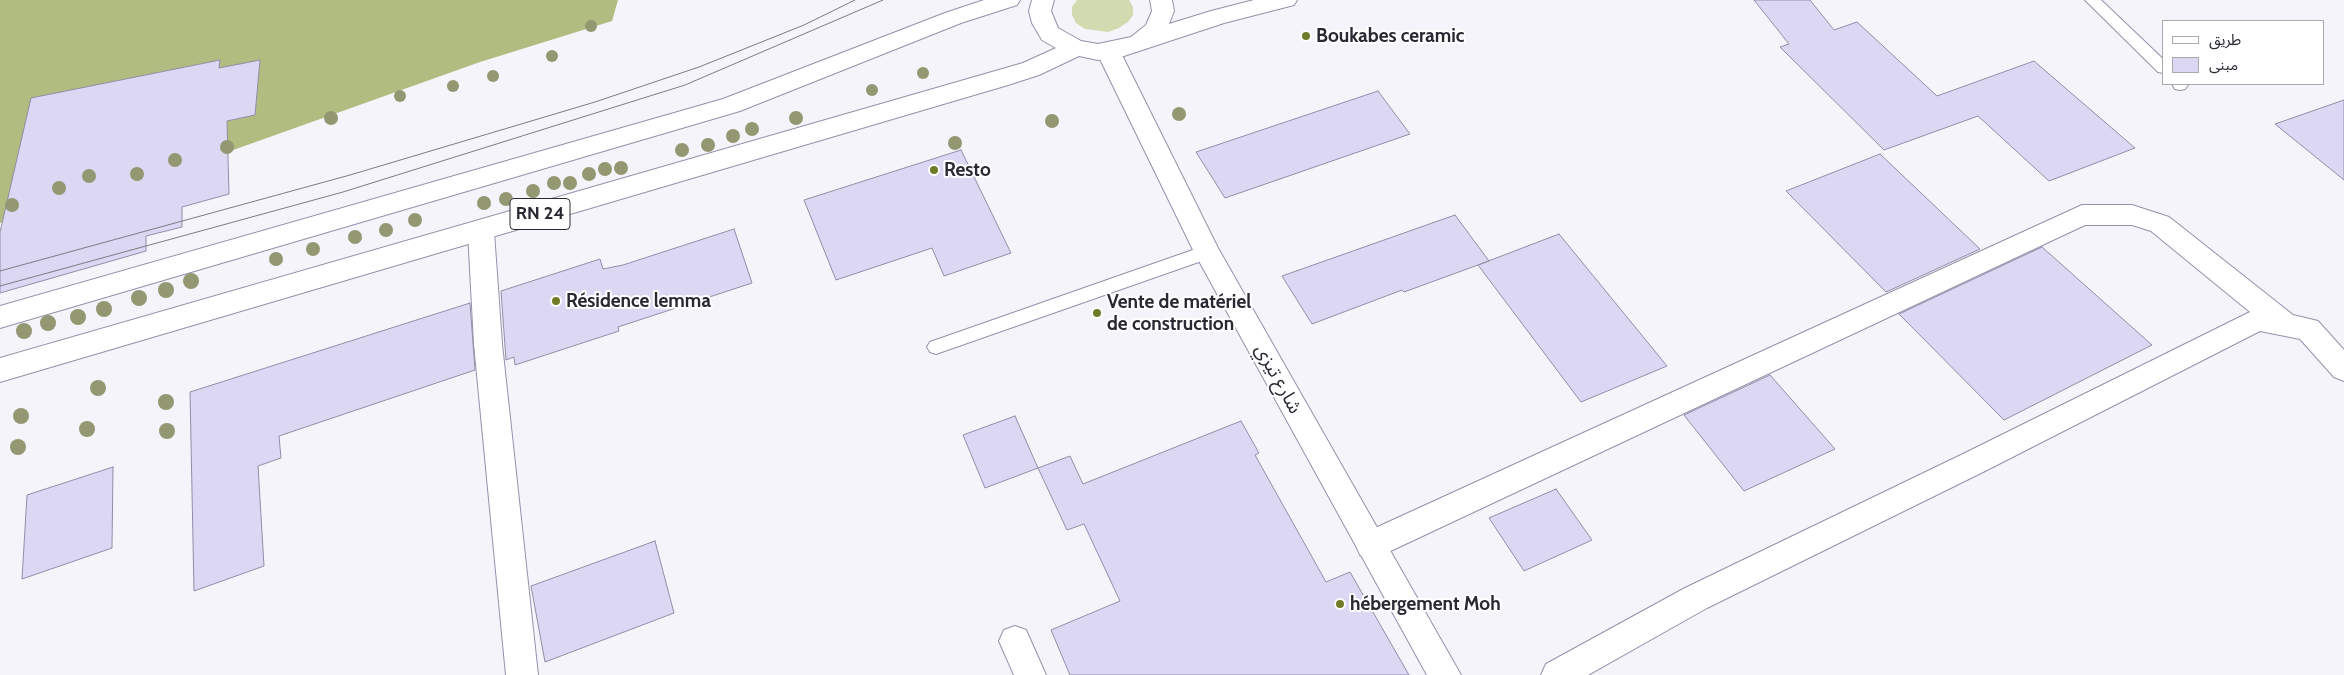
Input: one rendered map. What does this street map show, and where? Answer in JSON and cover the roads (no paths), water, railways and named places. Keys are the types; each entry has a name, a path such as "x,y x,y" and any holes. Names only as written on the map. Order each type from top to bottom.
{"street":[{"path":"915,33 969,0"},
{"name":"RN 24","path":"0,317 731,105 915,33 1009,0"},
{"path":"1043,0 1040,11 1043,23 1050,34 1062,42 1077,48 1108,51 1139,43 1219,16 1286,0"},
{"path":"1139,43 1156,29 1163,11 1161,0"},
{"name":"RN 24","path":"0,370 481,232 1031,69 1077,48"},
{"name":"شارع تيزي","path":"1108,51 1207,252 1445,675"},
{"path":"1371,545 2082,215 2132,215 2160,224 2283,323"},
{"path":"481,232 488,344 522,675"},
{"path":"1557,675 1696,598 1973,463 2258,320 2308,329 2344,369"},
{"path":"1015,641 1030,675"}],"lane":[{"path":"2092,0 2162,67"},
{"path":"936,347 1207,252"}],"tram line":[{"path":"0,271 350,175 595,102 699,67 804,25 855,0"},
{"path":"0,286 343,192 685,85 883,0"}],"place":[{"name":"Boukabes ceramic","path":"1306,36"},
{"name":"Resto","path":"934,170"},
{"name":"Résidence lemma","path":"556,301"},
{"name":"Vente de matériel de construction","path":"1097,313"},
{"name":"hébergement Moh","path":"1340,604"}]}
